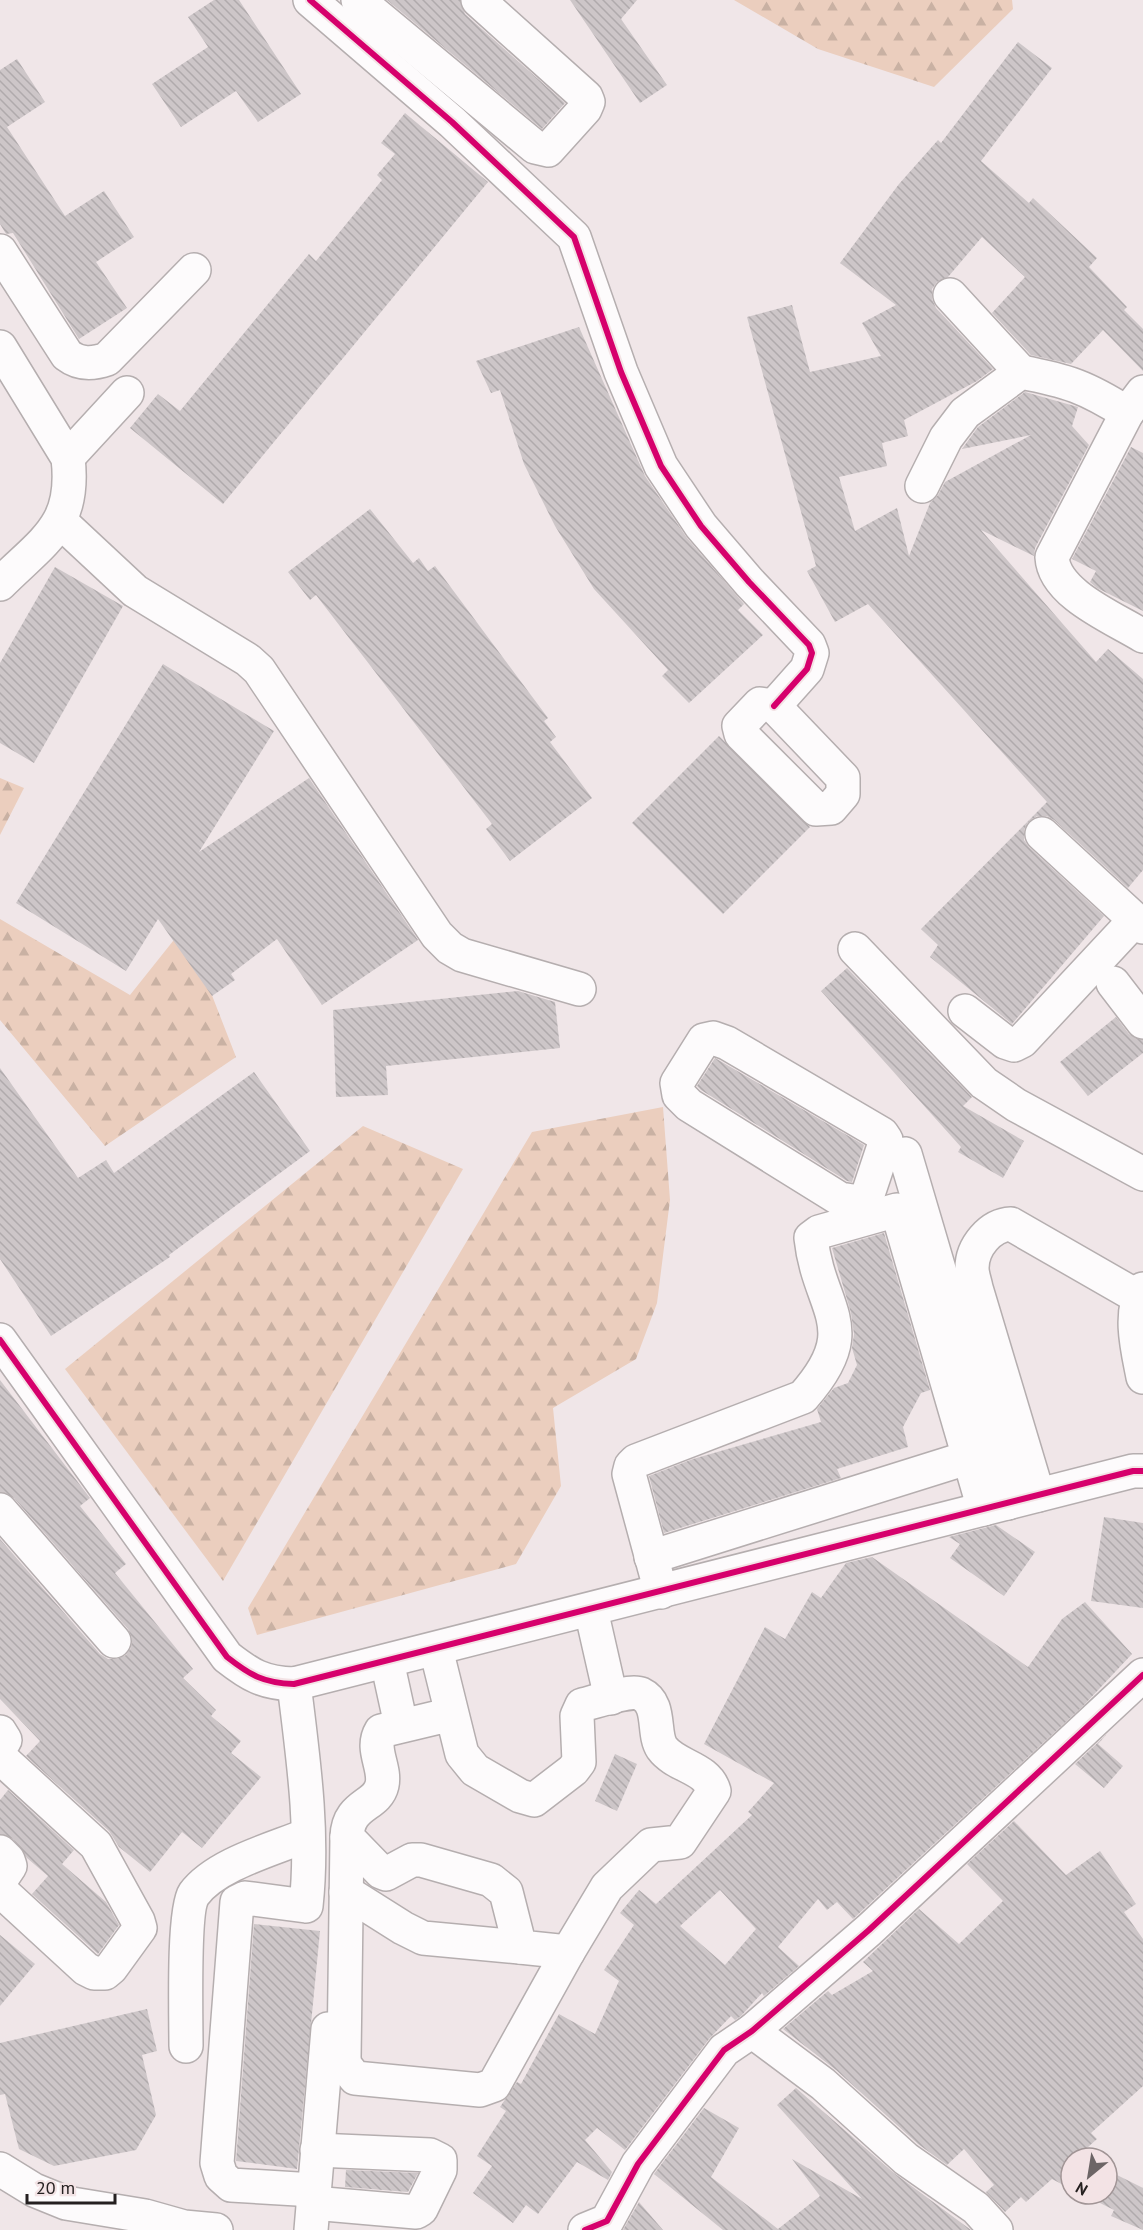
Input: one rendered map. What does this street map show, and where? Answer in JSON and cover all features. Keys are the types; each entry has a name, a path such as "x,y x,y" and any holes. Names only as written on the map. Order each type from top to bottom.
{"street":[{"path":"310,0 452,122 574,237 621,372 661,466 701,526 748,582 809,645 812,653 807,669 774,706"},
{"path":"358,0 534,147 549,150 585,109 588,102 586,97 478,0"},
{"path":"0,251 68,355 74,360 94,363 108,359 194,270"},
{"path":"950,296 1021,372 1068,381 1095,392 1138,399 1052,557 1053,570 1062,583 1077,596 1143,636"},
{"path":"0,347 68,457 70,491 61,522 0,584"},
{"path":"922,486 946,438 965,413 1021,372"},
{"path":"68,457 127,393"},
{"path":"61,522 135,591 248,660 259,670 437,935 450,948 462,955 579,989"},
{"path":"964,1011 1005,1042 1014,1045 1022,1041 1139,923 1042,834"},
{"path":"855,949 984,1083 1016,1105 1143,1174"},
{"path":"1113,983 1143,1022"},
{"path":"865,1203 886,1140 882,1134 727,1043 713,1038 705,1040 677,1083 679,1095 689,1105 840,1199 865,1203 912,1204"},
{"path":"905,1154 912,1204 963,1391 1010,1502"},
{"path":"912,1204 962,1291 1010,1502"},
{"path":"661,1593 629,1474 631,1466 636,1461 803,1398 822,1376 831,1359 837,1332 811,1238 819,1232 912,1204"},
{"path":"1010,1502 970,1456 963,1391 962,1291 976,1252 991,1230 999,1224 1011,1224 1141,1293 1137,1346 1143,1377"},
{"path":"0,1340 227,1656 248,1673 270,1683 294,1684 591,1611 1010,1502 1143,1471"},
{"path":"651,1557 970,1456"},
{"path":"0,1510 114,1641"},
{"path":"591,1611 611,1698"},
{"path":"436,1649 452,1714 462,1755 475,1770 520,1796 534,1800 573,1770 579,1762 578,1710 582,1705 632,1693 644,1696 654,1709 660,1744 665,1752 707,1777 714,1791 680,1842 651,1845 607,1887 494,2085 480,2090 362,2080 349,2073 344,2058 347,1837 351,1817 378,1792 382,1785 377,1738 381,1731 452,1714"},
{"path":"387,1661 400,1725"},
{"path":"585,2230 607,2221 638,2164 724,2050 752,2031 869,1930 1143,1676"},
{"path":"294,1684 306,1781 308,1835 306,1906"},
{"path":"2,1872 86,1969 94,1973 105,1973 111,1968 140,1928 96,1845 5,1748"},
{"path":"186,2046 189,1918 192,1897 201,1887 228,1868 308,1835"},
{"path":"347,1837 386,1874 412,1860 421,1860 500,1885 506,1892 520,1947"},
{"path":"346,1892 423,1938 568,1952"},
{"path":"313,2208 317,2150 337,1924 324,1912 306,1906 245,1898 237,1902 217,2163 221,2176 231,2185 313,2208 416,2212 422,2209 440,2170 440,2160 430,2155 317,2150"},
{"path":"752,2031 823,2084 906,2159 976,2208 996,2230"},
{"path":"0,2169 34,2190 66,2203 145,2216 184,2227 216,2230"}],"green space":[{"path":"734,0 1012,0 1013,9 934,87 818,49"},
{"path":"0,778 24,788 0,835"},
{"path":"0,919 130,995 185,926 236,1057 105,1146 0,1020"},
{"path":"663,1107 670,1200 657,1303 636,1359 553,1408 561,1486 516,1564 257,1635 248,1608 532,1132"},
{"path":"363,1126 463,1169 223,1581 65,1369"}],"building":[{"path":"214,0 239,0 301,94 258,122 236,91 181,127 152,84 208,47 188,17"},
{"path":"387,0 460,0 465,14 565,103 542,129"},
{"path":"570,0 637,0 621,19 667,85 640,103"},
{"path":"1018,42 1052,68 981,161 1029,203 1033,198 1097,258 1089,267 1127,307 1124,310 1143,329 1143,371 1103,330 1071,364 1031,355 992,313 1025,277 982,237 948,277 937,282 932,289 932,299 936,308 993,369 977,381 904,420 908,436 882,443 887,466 839,477 855,531 897,508 909,556 930,503 938,495 945,482 1031,435 962,449 978,427 1025,392 1078,407 1072,426 1089,445 1035,548 1034,556 981,530 1096,662 1108,649 1143,679 1143,870 1128,888 1054,820 1047,816 1037,816 1028,822 1024,830 1024,840 1029,847 1104,916 1012,1024 930,957 938,945 921,929 1047,802 868,604 835,622 807,571 816,566 747,317 792,305 810,372 881,356 862,323 896,305 840,263 899,184 938,140 941,143"},
{"path":"17,59 45,102 7,127 65,216 104,191 134,237 96,262 127,308 79,339 13,233 6,234 0,224 0,70"},
{"path":"405,113 488,182 223,504 130,428 158,394 180,411 309,254 316,261 382,180 377,175 395,154 381,143"},
{"path":"579,327 645,476 687,538 744,604 738,610 763,635 689,703 662,676 668,670 594,589 555,526 524,464 500,390 491,393 476,361"},
{"path":"1131,447 1143,453 1143,611 1097,588 1090,582 1096,571 1072,559"},
{"path":"370,509 413,563 419,558 428,571 435,566 548,718 544,721 556,737 550,742 592,798 510,861 486,829 492,824 316,595 310,600 288,572"},
{"path":"55,567 123,606 34,763 0,743 0,663"},
{"path":"163,664 274,731 199,852 309,778 418,940 322,1005 277,939 231,974 235,980 212,996 158,919 126,971 16,903"},
{"path":"719,736 810,827 723,914 632,823"},
{"path":"847,968 972,1097 963,1106 1024,1141 1003,1178 958,1152 961,1147 821,991"},
{"path":"518,991 555,1002 560,1048 386,1066 388,1095 336,1097 333,1010"},
{"path":"1116,1017 1129,1034 1143,1040 1143,1053 1088,1096 1060,1062"},
{"path":"715,1058 864,1145 852,1182 701,1090 697,1086"},
{"path":"0,1068 78,1178 106,1160 114,1173 254,1072 310,1151 169,1255 170,1257 51,1336 0,1259"},
{"path":"884,1233 930,1390 921,1393 903,1427 908,1447 837,1469 841,1478 664,1533 649,1476 693,1459 821,1422 817,1409 834,1388 848,1383 857,1365 852,1348 854,1334 851,1313 832,1248"},
{"path":"0,1380 90,1498 80,1506 126,1564 115,1573 193,1669 183,1678 216,1710 211,1716 241,1741 231,1753 261,1777 202,1848 182,1832 150,1872 119,1847 109,1831 26,1756 40,1741 0,1699 0,1539 100,1654 108,1659 117,1659 126,1655 131,1648 132,1638 128,1629 14,1498 0,1492"},
{"path":"1104,1517 1143,1523 1143,1608 1091,1601"},
{"path":"996,1525 1035,1552 1004,1596 950,1558 960,1544 949,1537"},
{"path":"872,1557 1028,1667 1062,1619 1085,1602 1132,1654 1084,1705 853,1919 837,1902 827,1910 818,1899 778,1947 799,1966 764,1996 762,1993 741,2016 735,2020 731,2016 709,2039 625,2150 597,2128 585,2140 612,2172 608,2180 577,2162 538,2214 526,2205 513,2223 473,2193 492,2166 477,2156 506,2111 500,2107 517,2082 521,2084 559,2014 595,2034 619,1981 604,1970 634,1925 620,1913 639,1890 656,1904 752,1815 748,1812 774,1783 704,1744 765,1627 785,1639 812,1592 821,1598 846,1563","holes":["720,1890 756,1929 725,1965 680,1926"]},
{"path":"1107,1734 1098,1744 1123,1766 1104,1788 1075,1764"},
{"path":"615,1754 637,1764 617,1811 595,1801"},
{"path":"8,1790 74,1850 62,1864 106,1902 119,1925 98,1954 32,1894 48,1876 27,1858 13,1839 0,1834 0,1800"},
{"path":"1014,1821 1066,1875 1100,1851 1136,1904 1124,1912 1143,1939 1143,2086 1091,2133 1097,2139 1089,2146 1059,2146 1059,2183 1052,2179 1026,2202 1021,2197 1005,2212 986,2192 994,2185 964,2149 947,2165 918,2144 836,2070 783,2029 828,1991 832,1995 873,1971 863,1962 919,1909 959,1944 1003,1901 967,1864"},
{"path":"254,1924 320,1931 297,2169 236,2161"},
{"path":"0,1935 35,1964 0,2006"},
{"path":"147,2009 157,2051 142,2055 156,2115 136,2150 54,2166 19,2149 5,2094 0,2095 0,2043"},
{"path":"796,2088 894,2173 971,2230 723,2230 654,2174 704,2108 739,2128 711,2177 778,2229 820,2196 792,2159 862,2199 777,2105"},
{"path":"346,2170 418,2173 408,2192 345,2187"},
{"path":"1119,2176 1143,2188 1143,2230 1111,2216 1114,2210 1106,2206 1119,2206"},
{"path":"639,2202 663,2230 623,2230"}],"cycle path":[{"path":"310,0 452,122 574,237 621,372 661,466 701,526 749,582 809,645 812,653 807,669 774,706"},
{"path":"0,1340 227,1657 258,1677 274,1682 294,1684 1133,1471 1143,1471"},
{"path":"585,2230 607,2221 638,2164 724,2050 752,2031 869,1930 1143,1675"}]}
